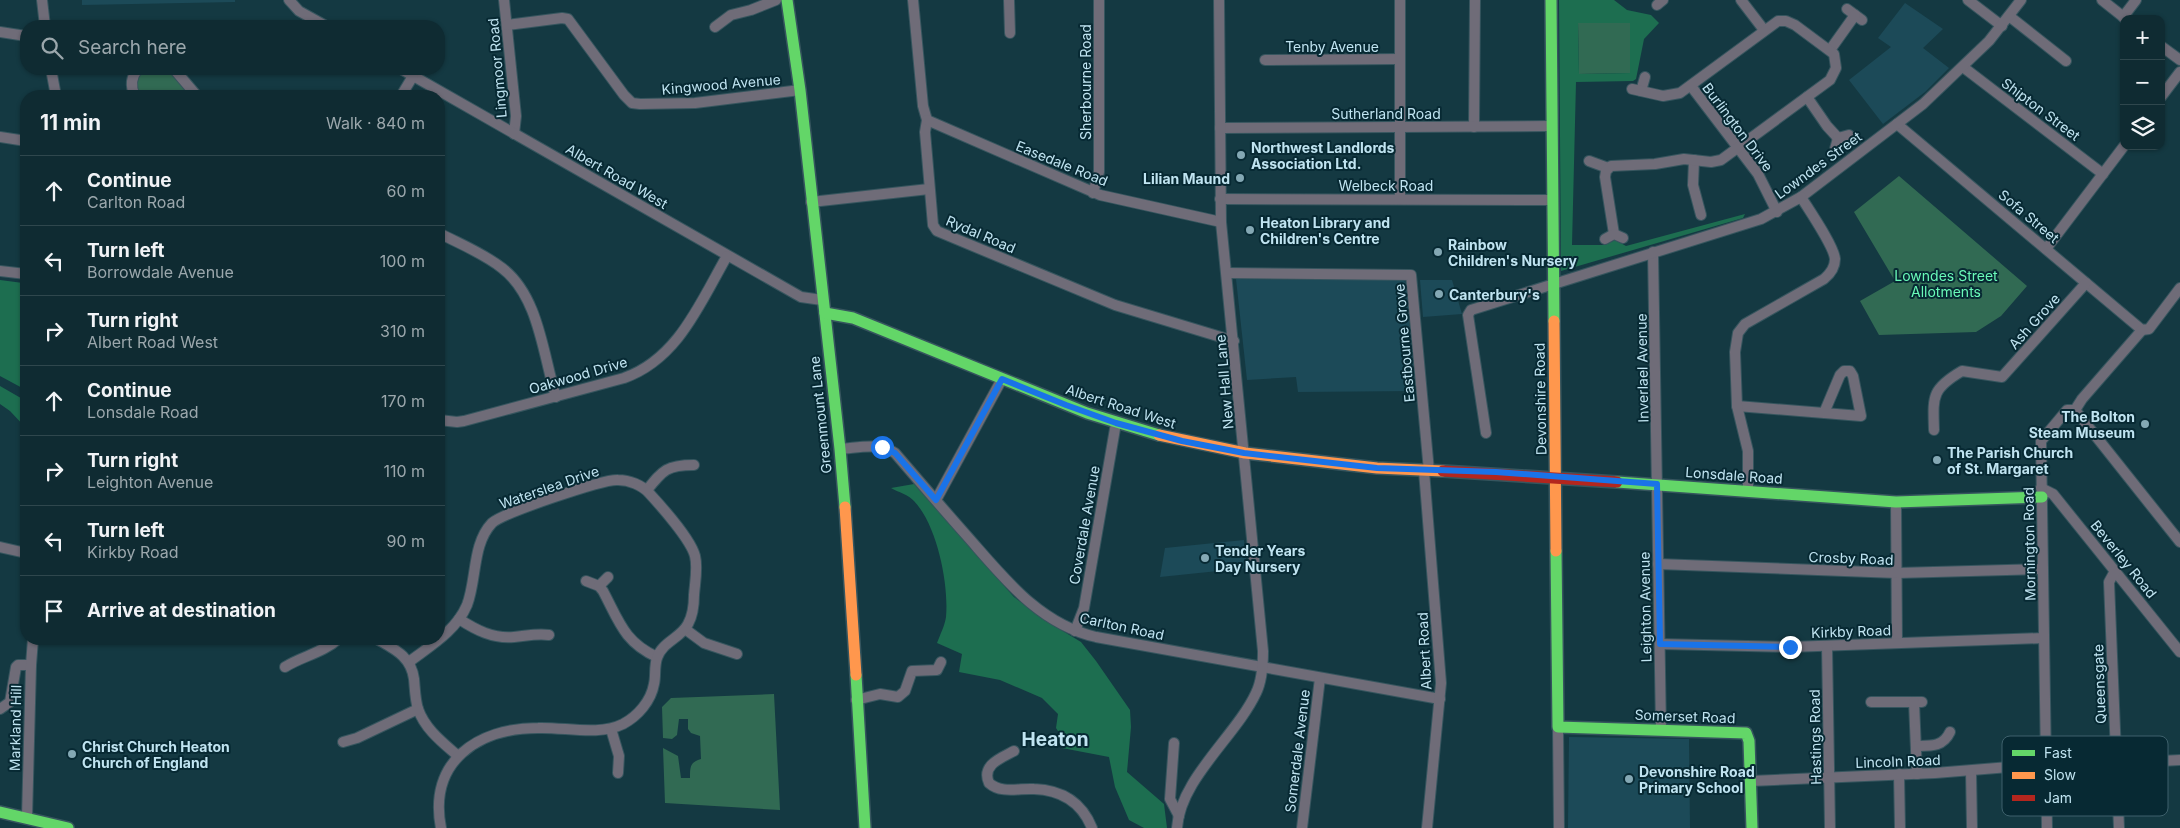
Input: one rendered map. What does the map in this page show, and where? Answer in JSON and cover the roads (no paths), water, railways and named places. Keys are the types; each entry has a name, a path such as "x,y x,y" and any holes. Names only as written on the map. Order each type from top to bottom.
{"street":[{"path":"42,0 44,20"},
{"path":"289,0 299,11 315,20"},
{"name":"Lingmoor Road","path":"504,0 516,116 514,134"},
{"path":"715,27 731,15 751,10 776,0"},
{"name":"Greenmount Lane","path":"787,0 800,90 810,202 825,313 840,449 865,828"},
{"name":"Rydal Road","path":"913,0 922,106 927,120 925,132 933,225 940,233 1116,305 1234,341"},
{"path":"1009,0 1010,33"},
{"name":"Sherbourne Road","path":"1093,193 1100,172 1099,0"},
{"name":"New Hall Lane","path":"1177,828 1179,816 1191,787 1256,693 1262,666 1263,646 1228,273 1221,222 1218,0"},
{"path":"1400,0 1400,199"},
{"path":"1474,127 1475,0"},
{"name":"Devonshire Road","path":"1551,0 1559,828"},
{"path":"1741,0 1764,30"},
{"path":"1968,0 2002,26"},
{"name":"Lowndes Street","path":"1486,433 1469,312 1761,219 1777,212 1801,197 1929,99 1989,42 2021,0"},
{"path":"2102,0 2121,15"},
{"path":"2127,15 2136,0"},
{"path":"1830,50 1855,14"},
{"path":"2009,16 2066,61"},
{"name":"Kingwood Avenue","path":"507,25 562,18 568,19 624,95 636,104 695,103 800,90"},
{"path":"1614,237 1605,177 1608,168 1613,165 1694,160 1717,162 1726,158 1830,80 1836,73 1836,58 1830,50 1795,25 1786,21 1778,21 1680,93 1670,96 1656,96 1637,90 1645,77"},
{"path":"0,32 20,35"},
{"path":"2165,49 2180,60"},
{"name":"Tenby Avenue","path":"1265,60 1399,59"},
{"name":"Shipton Street","path":"1963,67 2103,174"},
{"path":"2165,92 2180,72"},
{"path":"52,75 55,90"},
{"path":"132,90 132,79 134,75"},
{"path":"179,75 192,90"},
{"path":"405,90 413,76"},
{"name":"Albert Road West","path":"413,76 437,90"},
{"name":"Burlington Drive","path":"1691,86 1763,182 1777,212"},
{"name":"Albert Road West","path":"445,94 801,297 822,300"},
{"path":"1808,97 1827,126 1838,138"},
{"name":"Easedale Road","path":"927,120 1093,193 1221,222"},
{"name":"Sofa Street","path":"1897,124 2142,330"},
{"name":"Sutherland Road","path":"1220,128 1552,126"},
{"path":"1838,138 1849,135"},
{"path":"0,137 20,140"},
{"path":"1835,149 1838,138"},
{"path":"2046,249 2121,150"},
{"path":"1694,160 1693,185 1701,215"},
{"path":"1589,161 1608,168"},
{"path":"810,202 930,189"},
{"path":"1748,491 1748,451 1738,406 1735,345 1741,328 1824,279 1834,264 1832,249 1801,197"},
{"name":"Welbeck Road","path":"1220,199 1553,200"},
{"path":"445,236 502,268 522,289 533,313 556,396"},
{"name":"Inverlael Avenue","path":"1653,252 1657,484"},
{"name":"Oakwood Drive","path":"445,420 464,421 633,375 657,360 680,337 727,256"},
{"path":"0,271 20,273"},
{"name":"Eastbourne Grove","path":"1228,273 1412,275 1426,471"},
{"name":"Ash Grove","path":"1934,430 1934,395 1956,375 1967,371 2002,376 2086,283"},
{"name":"Mornington Road","path":"2046,736 2041,441 2067,410 2075,410 2082,399 2142,330 2149,329 2180,288"},
{"name":"Albert Road West","path":"825,313 853,318 1066,405 1116,423 1182,441 1244,453 1343,465 1426,471"},
{"path":"1738,406 1824,413 1861,416 1853,376 1850,372 1844,371 1840,375 1824,413"},
{"path":"936,500 1002,379"},
{"path":"2075,410 2180,542"},
{"name":"Coverdale Avenue","path":"1074,631 1084,608 1116,423"},
{"name":"Carlton Road","path":"840,449 876,446 891,450 1020,596 1049,617 1074,631 1096,637 1440,699"},
{"path":"647,490 664,470 680,460 694,465"},
{"name":"Lonsdale Road","path":"1426,471 1483,472 1896,502 2042,493"},
{"name":"Albert Road","path":"1426,471 1441,673 1427,828"},
{"name":"Waterslea Drive","path":"445,634 459,620 470,596 478,534 503,516 609,480 628,481 647,490 696,545 692,617 685,629"},
{"name":"Leighton Avenue","path":"1657,484 1661,730"},
{"name":"Beverley Road","path":"2042,493 2053,494 2180,652"},
{"path":"1896,502 1898,643"},
{"path":"0,547 20,552"},
{"name":"Crosby Road","path":"1658,564 1896,573 2043,569"},
{"name":"Queensgate","path":"2115,571 2109,582 2115,736"},
{"path":"599,586 608,577"},
{"path":"586,581 599,586 629,640 642,651 657,657"},
{"path":"459,620 482,632 502,637 536,629 549,635"},
{"path":"441,828 438,804 439,793 445,774 458,756 477,742 510,731 537,728 611,729 632,719 649,698 654,683 657,657 668,642 685,629 704,643 737,654"},
{"name":"Kirkby Road","path":"1660,644 1827,646 2044,638"},
{"path":"724,650 727,639"},
{"name":"Markland Hill","path":"23,821 33,645"},
{"path":"285,667 299,663 330,645"},
{"path":"387,645 396,650 409,662 414,678 418,709 431,732 458,756"},
{"name":"Waterslea Drive","path":"409,662 431,645"},
{"name":"Hastings Road","path":"1827,646 1830,828"},
{"path":"856,700 880,694 898,697 905,691 912,671 937,670 941,662"},
{"path":"0,709 10,702 18,664 31,665"},
{"name":"Somerdale Avenue","path":"1302,828 1320,678"},
{"path":"1871,702 1918,702 1917,774"},
{"path":"343,742 359,742 418,709"},
{"name":"Somerset Road","path":"1558,727 1746,733 1749,738 1752,828"},
{"path":"611,729 622,756 618,773"},
{"path":"1916,746 1940,744 1948,737 1950,732"},
{"path":"1174,743 1170,799 1179,816"},
{"path":"1014,751 1001,752 988,770 987,779 993,786 1002,790 1047,790 1086,806 1092,828"},
{"name":"Lincoln Road","path":"1751,781 2002,769"},
{"path":"1971,771 1972,828"},
{"path":"1899,774 1900,828"},
{"path":"0,812 23,821 68,828"}],"place":[{"name":"Northwest Landlords Association Ltd.","path":"1241,155"},
{"name":"Lilian Maund","path":"1240,178"},
{"name":"Heaton Library and Children's Centre","path":"1250,230"},
{"name":"Rainbow Children's Nursery","path":"1438,252"},
{"name":"Canterbury's","path":"1439,294"},
{"name":"The Bolton Steam Museum","path":"2145,424"},
{"name":"The Parish Church of St. Margaret","path":"1937,460"},
{"name":"Tender Years Day Nursery","path":"1205,558"},
{"name":"Christ Church Heaton Church of England","path":"72,754"},
{"name":"Devonshire Road Primary School","path":"1629,779"}],"district":[{"name":"Heaton","path":"1055,739"}],"park label":[{"name":"Lowndes Street Allotments","path":"1946,284"}]}
